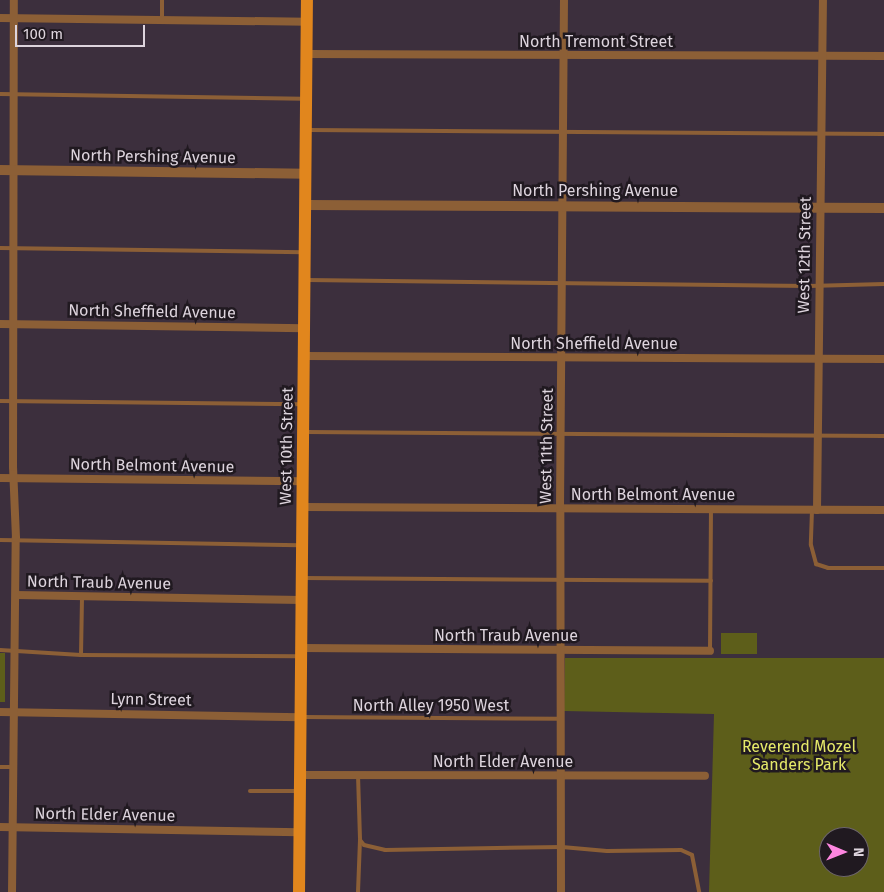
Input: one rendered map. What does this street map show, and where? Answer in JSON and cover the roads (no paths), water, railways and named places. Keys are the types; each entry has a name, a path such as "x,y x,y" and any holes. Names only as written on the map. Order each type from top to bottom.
{"main road":[{"name":"West 10th Street","path":"299,892 308,0"}],"street":[{"path":"12,892 12,767 16,595 13,401 14,0"},
{"name":"West 11th Street","path":"561,892 560,508 564,0"},
{"name":"West 12th Street","path":"814,510 819,284 820,56 823,0"},
{"path":"0,18 307,22"},
{"name":"North Tremont Street","path":"307,54 884,56"},
{"name":"North Pershing Avenue","path":"0,170 306,174"},
{"name":"North Pershing Avenue","path":"306,205 884,208"},
{"name":"North Sheffield Avenue","path":"0,324 304,328"},
{"name":"North Sheffield Avenue","path":"304,356 884,359"},
{"name":"North Belmont Avenue","path":"0,478 303,481"},
{"name":"North Belmont Avenue","path":"303,507 884,510"},
{"name":"North Traub Avenue","path":"16,595 82,598 302,600"},
{"name":"North Traub Avenue","path":"302,652 710,651"},
{"name":"Lynn Street","path":"0,712 301,717"},
{"name":"North Elder Avenue","path":"300,775 705,776"},
{"name":"North Elder Avenue","path":"0,827 300,832"}],"lane":[{"path":"162,0 162,20"},
{"path":"0,94 306,99"},
{"path":"306,130 884,134"},
{"path":"0,248 305,252"},
{"path":"305,280 562,281 809,286 819,284 884,284"},
{"path":"0,401 304,404"},
{"path":"304,432 817,434 884,436"},
{"path":"710,651 712,509"},
{"path":"814,510 811,546 816,564 828,568 884,568"},
{"path":"0,540 16,538 302,544"},
{"path":"302,578 711,581"},
{"path":"81,655 82,598"},
{"path":"0,650 81,655 302,652"},
{"name":"North Alley 1950 West","path":"301,717 560,719"},
{"path":"0,767 12,767"},
{"path":"358,775 360,840 358,892"},
{"path":"250,791 300,791"},
{"path":"360,840 364,845 385,850 562,846 606,851 681,850 692,855 699,892"}],"park label":[{"name":"Reverend Mozel Sanders Park","path":"799,756"}]}
